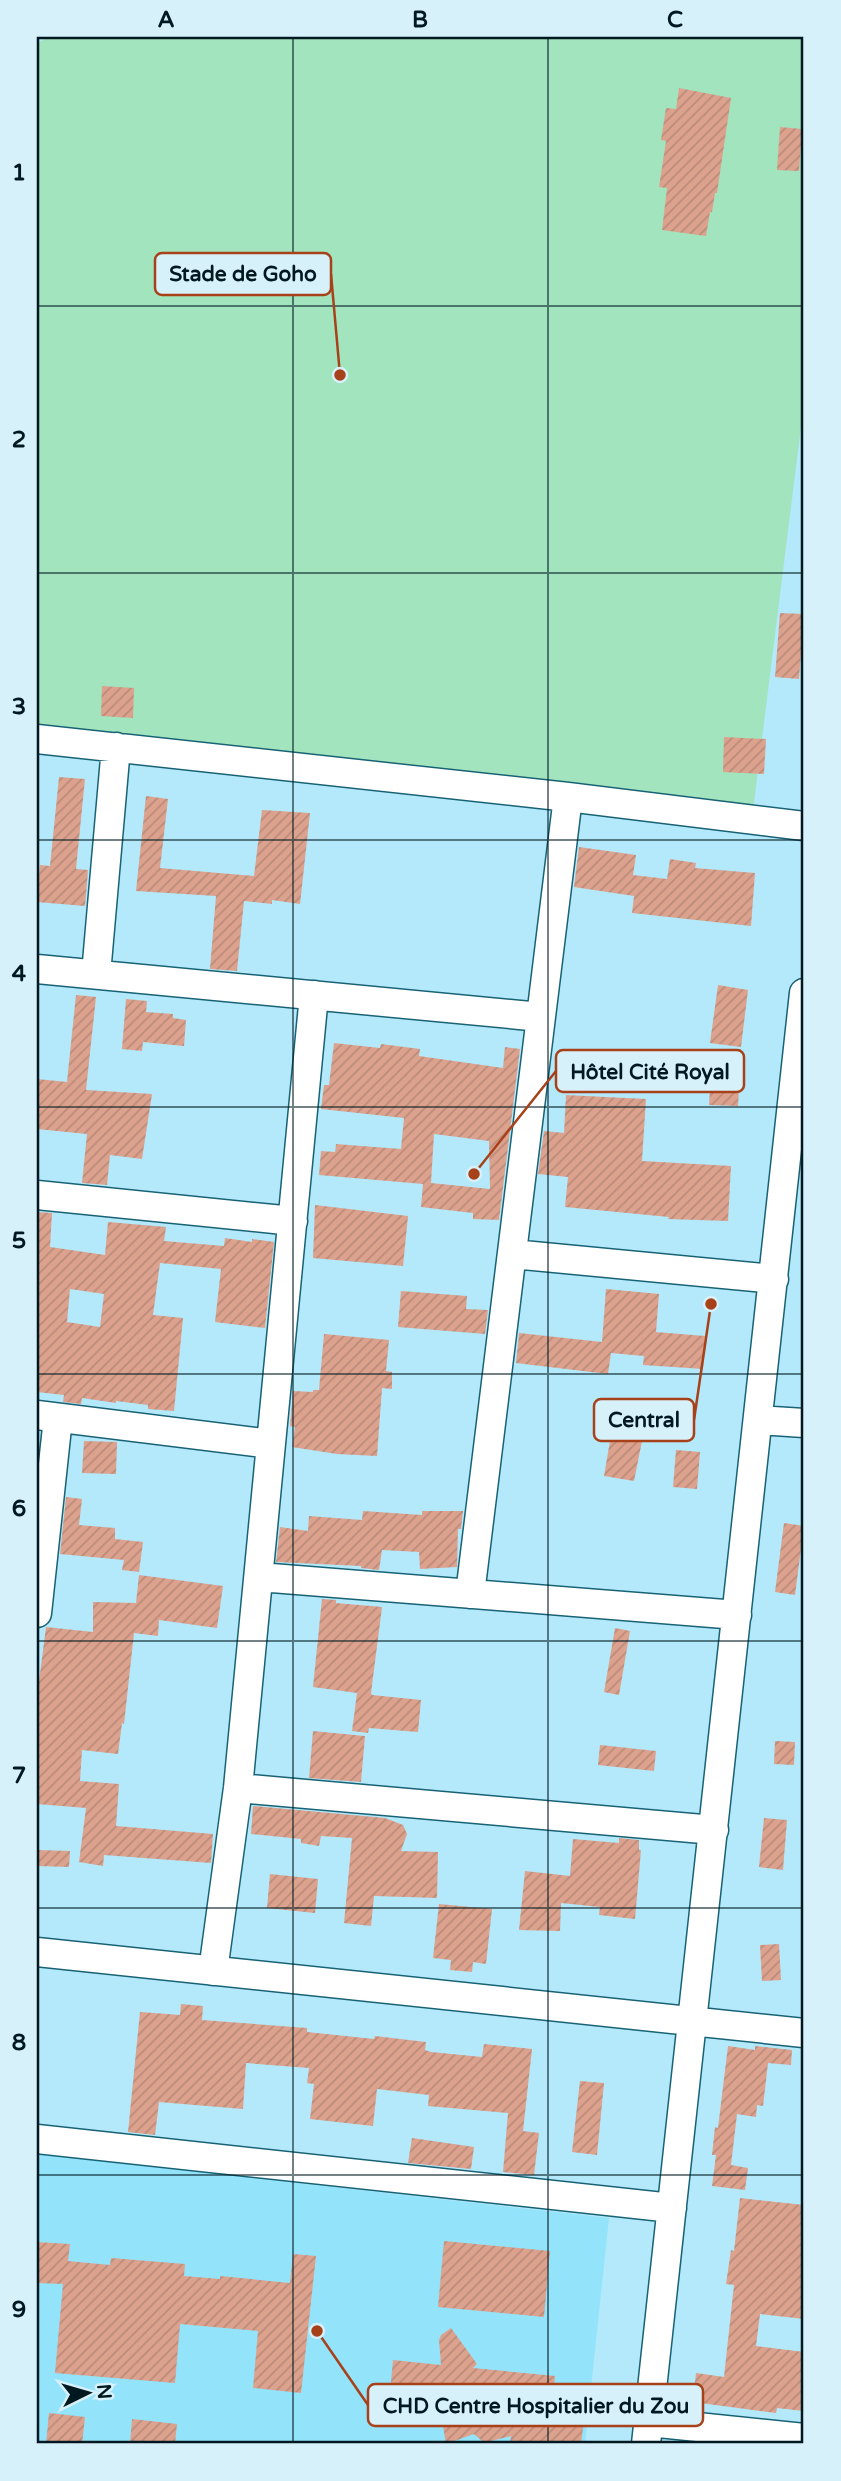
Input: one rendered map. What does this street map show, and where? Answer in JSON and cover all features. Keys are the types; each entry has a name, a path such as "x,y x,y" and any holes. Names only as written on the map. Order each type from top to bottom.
{"street":[{"path":"37,739 568,797 804,826"},
{"path":"96,974 116,747"},
{"path":"470,1594 568,797"},
{"path":"37,969 541,1017"},
{"path":"804,993 648,2433 804,2438"},
{"path":"213,1971 238,1788 314,995"},
{"path":"37,1195 293,1221"},
{"path":"512,1254 774,1279"},
{"path":"37,1613 47,1416 271,1444"},
{"path":"758,1420 804,1423"},
{"path":"259,1577 737,1615"},
{"path":"238,1788 714,1830"},
{"path":"37,1952 804,2033"},
{"path":"37,2139 672,2208"}],"shaded area":[{"path":"37,2154 609,2218 585,2444 37,2444"}],"green space":[{"path":"49,37 804,37 804,403 753,810 37,730 37,43"}],"building":[{"path":"679,88 731,98 717,193 706,236 662,230 667,188 659,187 666,141 661,140 666,108 676,109"},
{"path":"780,127 802,129 799,171 777,170"},
{"path":"780,613 804,614 799,679 775,677"},
{"path":"102,686 134,688 133,718 101,716"},
{"path":"724,737 766,739 764,774 723,772"},
{"path":"59,777 85,779 76,869 88,870 85,906 37,902 40,865 50,866"},
{"path":"146,796 168,799 160,868 254,876 262,810 310,813 300,904 272,900 272,904 244,901 237,971 210,969 216,896 136,891"},
{"path":"579,847 636,855 633,875 667,879 670,859 696,863 695,868 755,873 751,926 632,913 634,896 574,887"},
{"path":"718,985 748,990 741,1047 710,1043"},
{"path":"76,995 96,997 86,1090 152,1094 142,1159 110,1155 107,1185 82,1183 87,1134 37,1129 37,1079 67,1082"},
{"path":"126,999 147,1001 146,1012 173,1014 173,1018 186,1020 184,1046 143,1042 142,1051 122,1049"},
{"path":"334,1043 380,1048 381,1044 420,1049 419,1056 503,1068 505,1047 520,1049 499,1220 473,1219 473,1213 421,1207 423,1184 319,1175 321,1151 335,1152 336,1144 401,1149 404,1118 321,1109 324,1085 329,1085","holes":["434,1134 489,1141 490,1189 431,1183"]},
{"path":"710,1088 739,1089 738,1106 709,1105"},
{"path":"566,1095 646,1099 642,1161 731,1166 728,1221 668,1219 669,1217 565,1207 568,1177 538,1174 544,1131 564,1133"},
{"path":"315,1205 408,1216 403,1266 313,1258"},
{"path":"37,1212 52,1213 50,1247 105,1255 108,1222 166,1227 164,1241 224,1246 225,1238 274,1242 265,1328 215,1322 221,1269 160,1263 153,1315 183,1318 174,1411 148,1409 148,1405 82,1398 81,1404 63,1402 64,1395 37,1392","holes":["70,1289 104,1294 100,1327 67,1322"]},
{"path":"606,1289 659,1294 656,1332 705,1336 703,1369 643,1365 644,1356 611,1353 608,1374 516,1363 519,1333 602,1342"},
{"path":"401,1291 467,1296 466,1309 488,1310 485,1334 398,1327"},
{"path":"324,1334 389,1340 386,1371 392,1372 392,1389 382,1388 377,1456 337,1454 292,1447 295,1427 290,1426 293,1391 319,1390"},
{"path":"611,1435 642,1441 634,1481 604,1476"},
{"path":"84,1441 117,1442 116,1474 82,1473"},
{"path":"676,1450 700,1452 697,1489 673,1487"},
{"path":"66,1497 82,1499 79,1525 115,1528 115,1539 143,1542 139,1572 122,1570 124,1560 60,1554"},
{"path":"363,1511 422,1515 422,1511 463,1511 461,1529 458,1529 457,1567 420,1569 419,1552 382,1550 379,1570 361,1566 276,1562 280,1527 308,1531 309,1516 362,1520"},
{"path":"784,1523 804,1526 795,1595 775,1592"},
{"path":"139,1575 223,1586 217,1628 159,1620 158,1636 134,1633 118,1754 82,1750 80,1781 119,1784 116,1826 213,1834 211,1863 104,1855 103,1866 79,1862 86,1808 37,1804 37,1697 46,1627 93,1632 93,1602 136,1603"},
{"path":"322,1599 336,1600 336,1603 382,1607 371,1693 421,1700 418,1732 369,1728 368,1733 352,1731 357,1693 313,1687"},
{"path":"615,1628 630,1631 619,1695 604,1692"},
{"path":"313,1731 365,1736 361,1782 309,1778"},
{"path":"775,1741 795,1742 794,1765 774,1764"},
{"path":"600,1745 656,1751 654,1771 598,1765"},
{"path":"253,1806 385,1818 403,1825 407,1834 401,1851 438,1852 437,1898 374,1896 371,1926 344,1923 352,1838 321,1836 319,1846 301,1843 301,1839 251,1834"},
{"path":"764,1818 787,1820 783,1870 759,1867"},
{"path":"619,1838 639,1840 641,1850 635,1919 599,1915 600,1907 561,1903 560,1931 519,1930 525,1871 570,1876 573,1839 619,1843"},
{"path":"37,1850 70,1851 69,1867 37,1866"},
{"path":"270,1874 318,1879 315,1913 267,1908"},
{"path":"439,1904 492,1909 486,1964 473,1962 472,1972 450,1970 451,1960 433,1958"},
{"path":"779,1944 781,1980 762,1981 760,1945"},
{"path":"181,2004 203,2006 202,2020 307,2028 307,2032 426,2042 425,2050 431,2052 482,2057 484,2044 532,2049 523,2131 539,2133 534,2175 503,2172 508,2113 428,2106 429,2095 377,2089 373,2126 310,2119 314,2084 307,2083 309,2068 246,2063 243,2109 159,2102 155,2135 128,2132 140,2012 180,2015"},
{"path":"728,2046 755,2050 755,2046 792,2050 791,2065 768,2063 763,2106 757,2105 756,2117 737,2114 731,2165 748,2168 745,2190 712,2186 716,2155 712,2155 715,2127 718,2128"},
{"path":"580,2081 604,2083 597,2155 572,2152"},
{"path":"412,2138 474,2147 471,2169 408,2163"},
{"path":"740,2198 804,2205 804,2319 760,2314 756,2346 804,2352 804,2411 777,2408 776,2413 693,2402 696,2373 724,2377 734,2285 726,2284 731,2250 734,2251"},
{"path":"444,2241 550,2251 544,2317 438,2307"},
{"path":"37,2242 70,2244 68,2261 110,2265 111,2258 185,2264 184,2276 220,2279 220,2276 290,2283 293,2254 316,2256 301,2393 253,2388 258,2331 180,2324 175,2383 55,2373 63,2284 37,2283"},
{"path":"451,2328 477,2364 473,2368 555,2376 552,2408 585,2412 581,2444 510,2444 511,2436 487,2442 474,2434 446,2444 444,2420 461,2400 390,2393 393,2360 441,2365 439,2340 441,2335"},
{"path":"49,2413 85,2417 82,2444 46,2444"},
{"path":"132,2419 177,2424 175,2444 130,2444"}],"place":[{"name":"Stade de Goho","path":"340,375"},
{"name":"Hôtel Cité Royal","path":"474,1174"},
{"name":"Central","path":"711,1304"},
{"name":"CHD Centre Hospitalier du Zou","path":"317,2331"}]}
